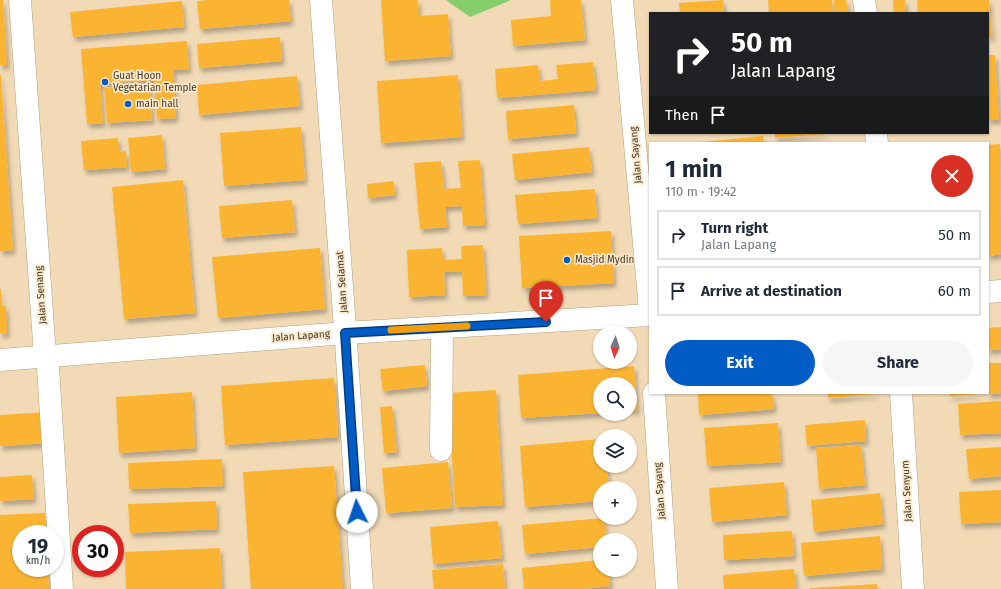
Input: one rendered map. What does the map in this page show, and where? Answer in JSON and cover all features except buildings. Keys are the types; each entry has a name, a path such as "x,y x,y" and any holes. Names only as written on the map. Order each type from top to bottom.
{"street":[{"name":"Jalan Senang","path":"20,0 45,356 48,367 62,589"},
{"name":"Jalan Selamat","path":"321,0 362,589"},
{"name":"Jalan Sayang","path":"622,0 649,299"},
{"path":"864,0 866,12"},
{"path":"989,292 1001,291"},
{"name":"Jalan Lapang","path":"0,360 345,333 649,315"},
{"path":"441,450 442,328"},
{"name":"Jalan Sayang","path":"654,394 667,589"},
{"name":"Jalan Senyum","path":"901,394 913,589"}],"green space":[{"path":"446,0 511,0 470,17"}],"slow traffic":[{"path":"391,330 467,326"}],"place":[{"name":"Guat Hoon Vegetarian Temple","path":"105,82"},
{"name":"main hall","path":"128,104"},
{"name":"Masjid Mydin","path":"567,260"}],"route":[{"path":"357,512 345,333 546,322"}]}
